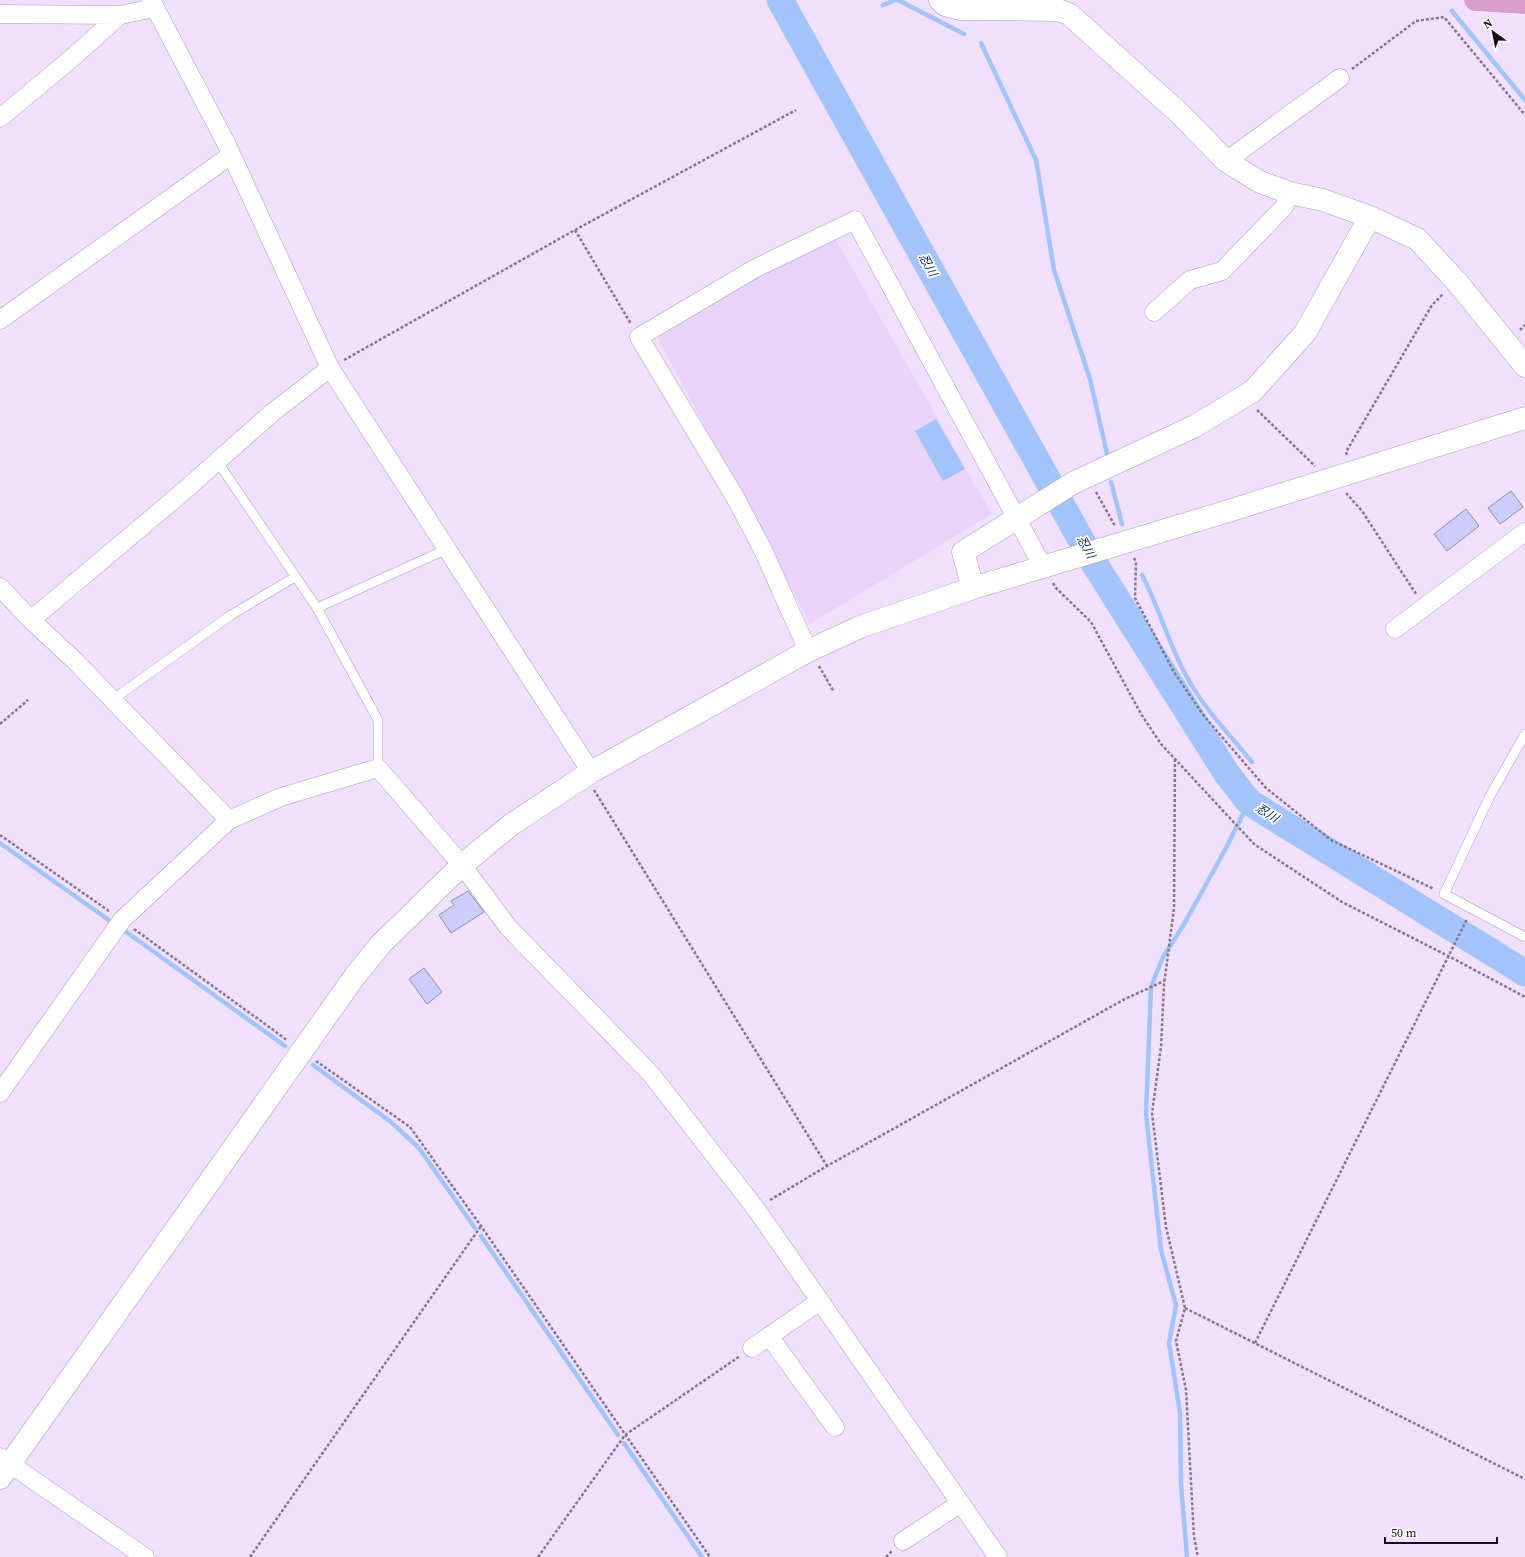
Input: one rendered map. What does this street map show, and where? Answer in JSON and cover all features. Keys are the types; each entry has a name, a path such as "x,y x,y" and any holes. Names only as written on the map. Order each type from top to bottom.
{"highway":[{"path":"1474,0 1525,3"}],"street":[{"path":"940,0 945,5 961,9 1058,10 1068,14 1179,113 1226,162 1260,182 1290,193 1323,200 1370,216 1417,239 1456,280 1525,366"},
{"path":"0,14 120,15 153,4 231,156 330,368 447,549 588,774"},
{"path":"0,118 72,58 120,15"},
{"path":"1226,162 1340,78"},
{"path":"0,320 231,156"},
{"path":"1154,312 1190,280 1222,271 1284,208 1290,193"},
{"path":"973,588 963,552 1073,482 1196,426 1253,391 1305,333 1370,216"},
{"path":"813,657 763,550 735,497 639,337 754,269 855,220 1021,516 1043,567"},
{"path":"31,620 178,496 273,412 330,368"},
{"path":"145,1557 3,1466 355,976 381,944 462,865 512,824 588,774 813,657 860,627 973,588 1525,418"},
{"path":"1395,629 1525,532"},
{"path":"0,587 229,820"},
{"path":"0,1094 122,920 229,820 281,797 378,768 462,865 508,927 651,1074 756,1209 998,1557"},
{"path":"752,1348 820,1301"},
{"path":"769,1336 835,1427"},
{"path":"903,1541 960,1503"}],"lane":[{"path":"217,461 317,608 378,720 378,768"},
{"path":"317,608 447,549"},
{"path":"112,700 231,615 296,577"},
{"path":"1525,734 1490,796 1444,894 1525,937"}],"path":[{"path":"1340,78 1416,21 1444,17 1525,115"},
{"path":"330,368 575,230 796,110"},
{"path":"575,230 639,337"},
{"path":"1337,477 1346,452 1432,305 1456,280"},
{"path":"1243,397 1313,464 1337,477 1346,494 1362,511 1425,607"},
{"path":"1043,567 1056,588 1092,622 1142,714 1161,744 1254,844 1342,902 1449,955 1525,997"},
{"path":"1135,598 1174,672 1204,716 1266,788 1331,840 1444,894"},
{"path":"813,657 834,692"},
{"path":"0,724 28,700"},
{"path":"1175,759 1174,908 1164,980 1161,1047 1152,1113 1166,1227 1185,1308 1176,1341 1186,1390 1194,1536 1198,1557"},
{"path":"588,774 827,1166"},
{"path":"0,834 410,1127 481,1226 710,1557"},
{"path":"1255,1343 1469,916"},
{"path":"756,1209 827,1166 1123,1000 1164,980"},
{"path":"250,1557 481,1226"},
{"path":"1185,1308 1525,1479"},
{"path":"538,1557 625,1435 752,1348"}],"shaded area":[{"path":"834,236 992,514 810,624 655,333"}],"water":[{"path":"936,419 965,469 943,481 915,431"}],"building":[{"path":"1511,491 1523,507 1500,524 1488,508"},
{"path":"1466,509 1479,526 1447,551 1434,534"},
{"path":"468,891 484,912 451,933 439,915 454,905 451,901"},
{"path":"424,968 442,992 427,1004 409,979"}],"waterway":[{"name":"忍川","path":"780,0 1094,563 1227,774 1249,802 1525,973"},
{"path":"883,5 896,0"},
{"path":"898,0 964,34"},
{"path":"1452,11 1525,100"},
{"path":"981,43 1036,160 1054,270 1090,379 1108,458"},
{"path":"1111,482 1122,524"},
{"path":"1142,575 1175,654 1188,679 1210,712 1252,762"},
{"path":"1187,1557 1181,1484 1180,1413 1169,1343 1176,1305 1161,1250 1146,1114 1151,987 1163,957 1183,926 1225,850 1249,802"},
{"path":"0,843 113,923"},
{"path":"125,931 285,1046"},
{"path":"313,1065 391,1122 419,1148 475,1228"},
{"path":"481,1236 618,1435"},
{"path":"624,1443 702,1557"}]}
